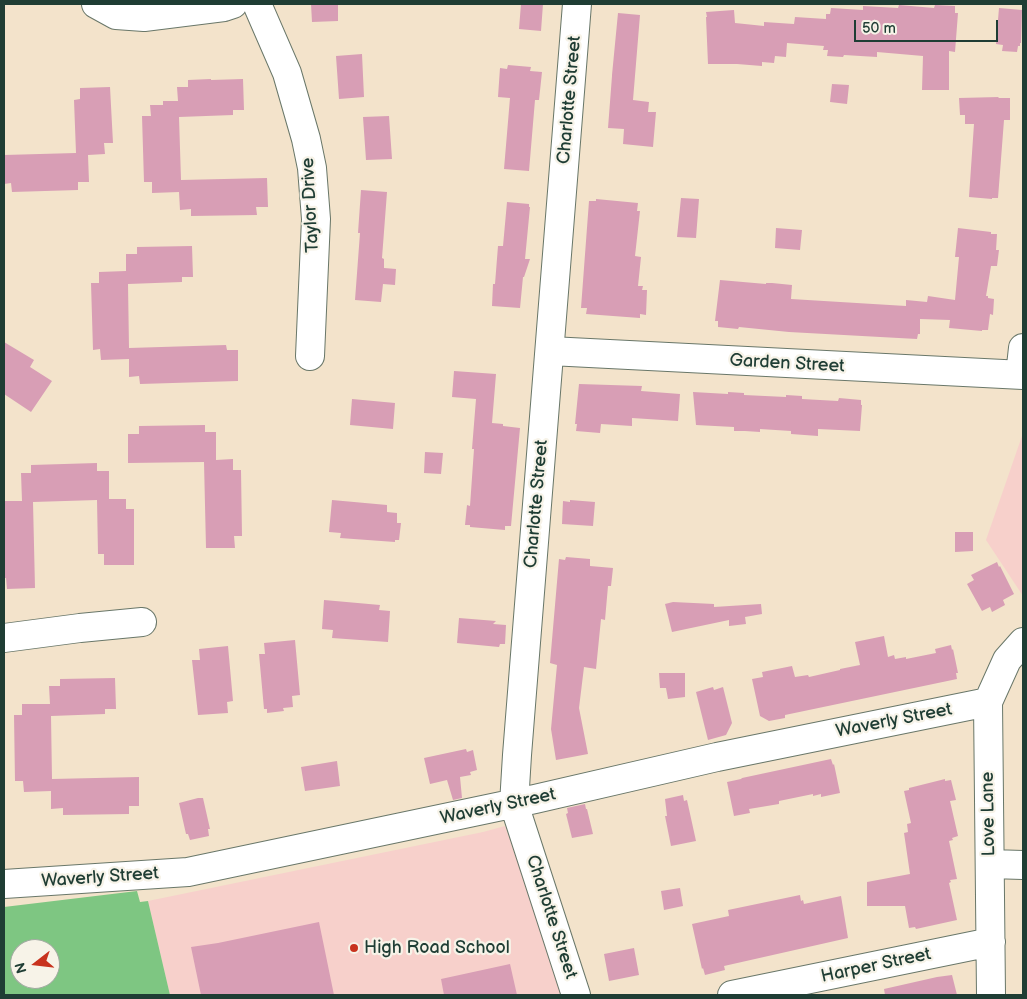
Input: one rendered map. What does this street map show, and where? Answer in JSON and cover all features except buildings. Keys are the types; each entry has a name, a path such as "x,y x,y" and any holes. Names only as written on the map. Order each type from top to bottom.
{"street":[{"path":"96,4 116,15 144,16 224,7 233,4"},
{"name":"Taylor Drive","path":"257,4 287,73 306,138 312,168 316,219 310,356"},
{"name":"Charlotte Street","path":"576,995 514,804 578,4"},
{"path":"1022,375 1023,348"},
{"name":"Garden Street","path":"550,351 1022,375"},
{"path":"4,638 142,622"},
{"name":"Love Lane","path":"991,995 988,702 1007,660 1023,642"},
{"name":"Waverly Street","path":"4,884 188,872 514,804 717,757 988,702"},
{"path":"990,864 1023,865"},
{"name":"Harper Street","path":"732,995 991,942"}],"shaded area":[{"path":"1023,433 1023,596 986,540"},
{"name":"High Road School","path":"505,826 565,995 170,995 148,901"}],"green space":[{"path":"137,891 140,902 148,901 170,995 4,995 4,907"}],"place":[{"name":"High Road School","path":"354,948"}]}
